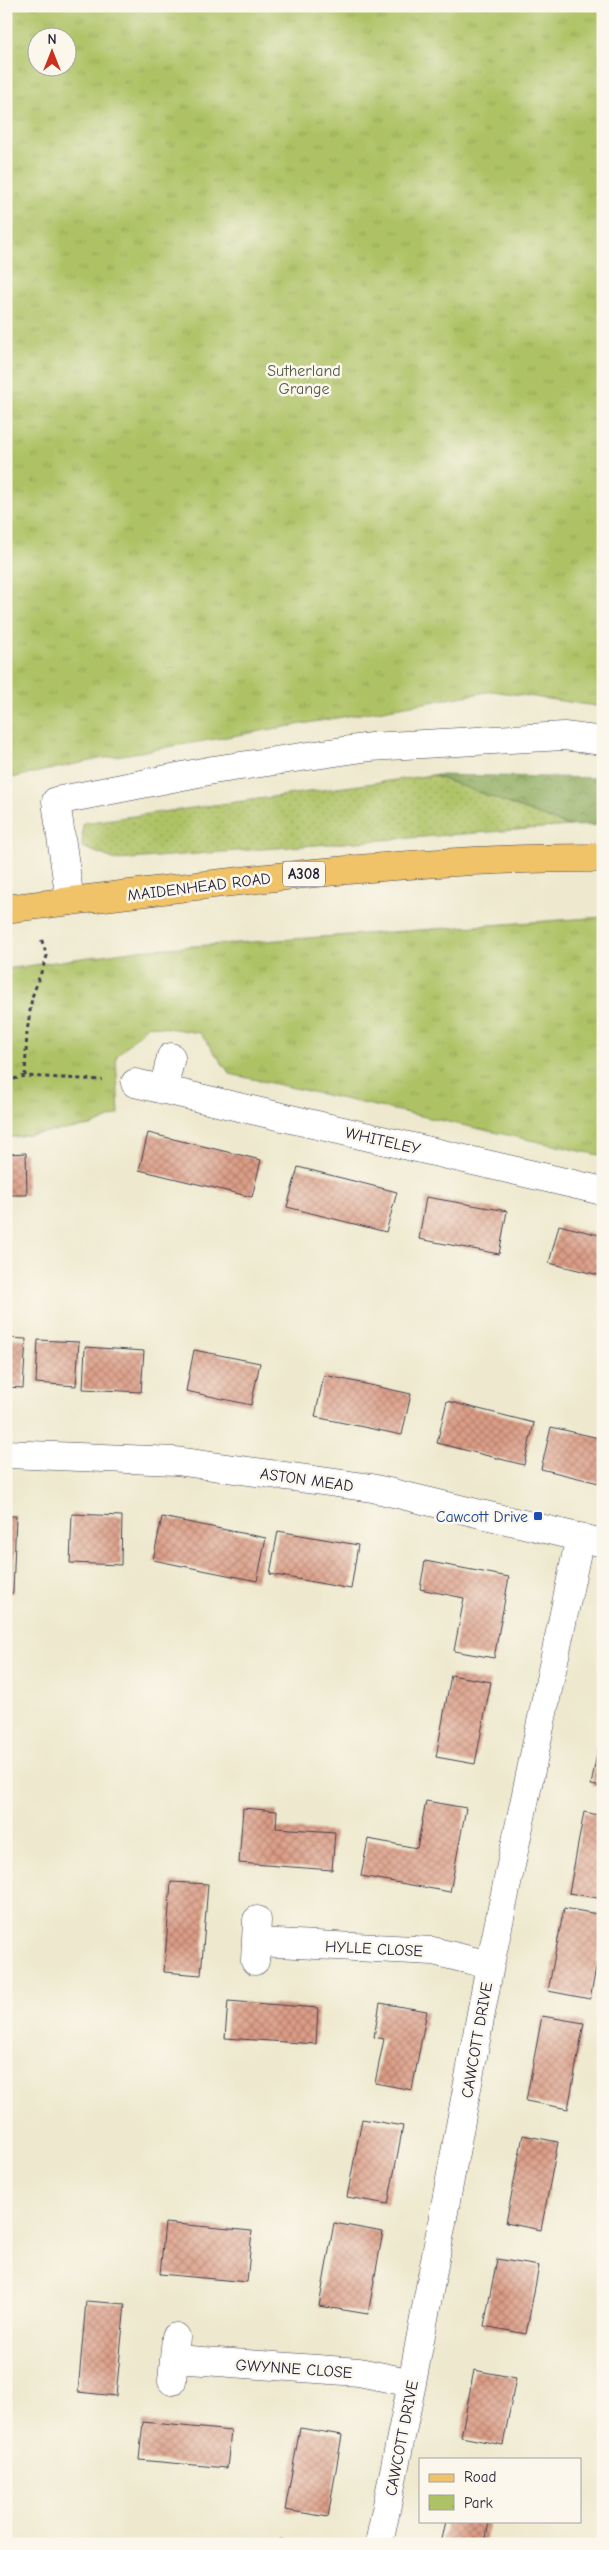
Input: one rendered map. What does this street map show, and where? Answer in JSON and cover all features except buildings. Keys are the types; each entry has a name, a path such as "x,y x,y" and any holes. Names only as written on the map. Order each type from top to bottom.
{"main road":[{"name":"MAIDENHEAD ROAD","path":"6,909 298,874 534,858 603,858"}],"street":[{"path":"70,901 56,801 213,770 370,746 564,736 603,741"},
{"path":"163,1090 171,1057"},
{"name":"WHITELEY","path":"135,1083 603,1191"},
{"name":"ASTON MEAD","path":"6,1454 176,1462 372,1488 591,1540"},
{"name":"CAWCOTT DRIVE","path":"379,2544 412,2383 490,1965 591,1540"},
{"name":"HYLLE CLOSE","path":"256,1941 434,1951 490,1965"},
{"name":"GWYNNE CLOSE","path":"174,2359 359,2372 412,2383"}],"path":[{"path":"25,1076 27,1032 32,997 47,956 40,935 35,906"},
{"path":"6,1081 25,1076 135,1083"}],"green space":[{"name":"Sutherland Grange","path":"6,6 603,6 603,707 493,691 99,759 6,779"},
{"path":"432,775 569,826 116,860 82,847 83,823"},
{"path":"432,775 603,778 603,825 569,826"},
{"path":"603,917 603,1156 230,1074 200,1033 148,1025 116,1057 119,1114 91,1126 6,1138 6,969 138,950"}],"place":[{"name":"Cawcott Drive","path":"538,1516"}]}
